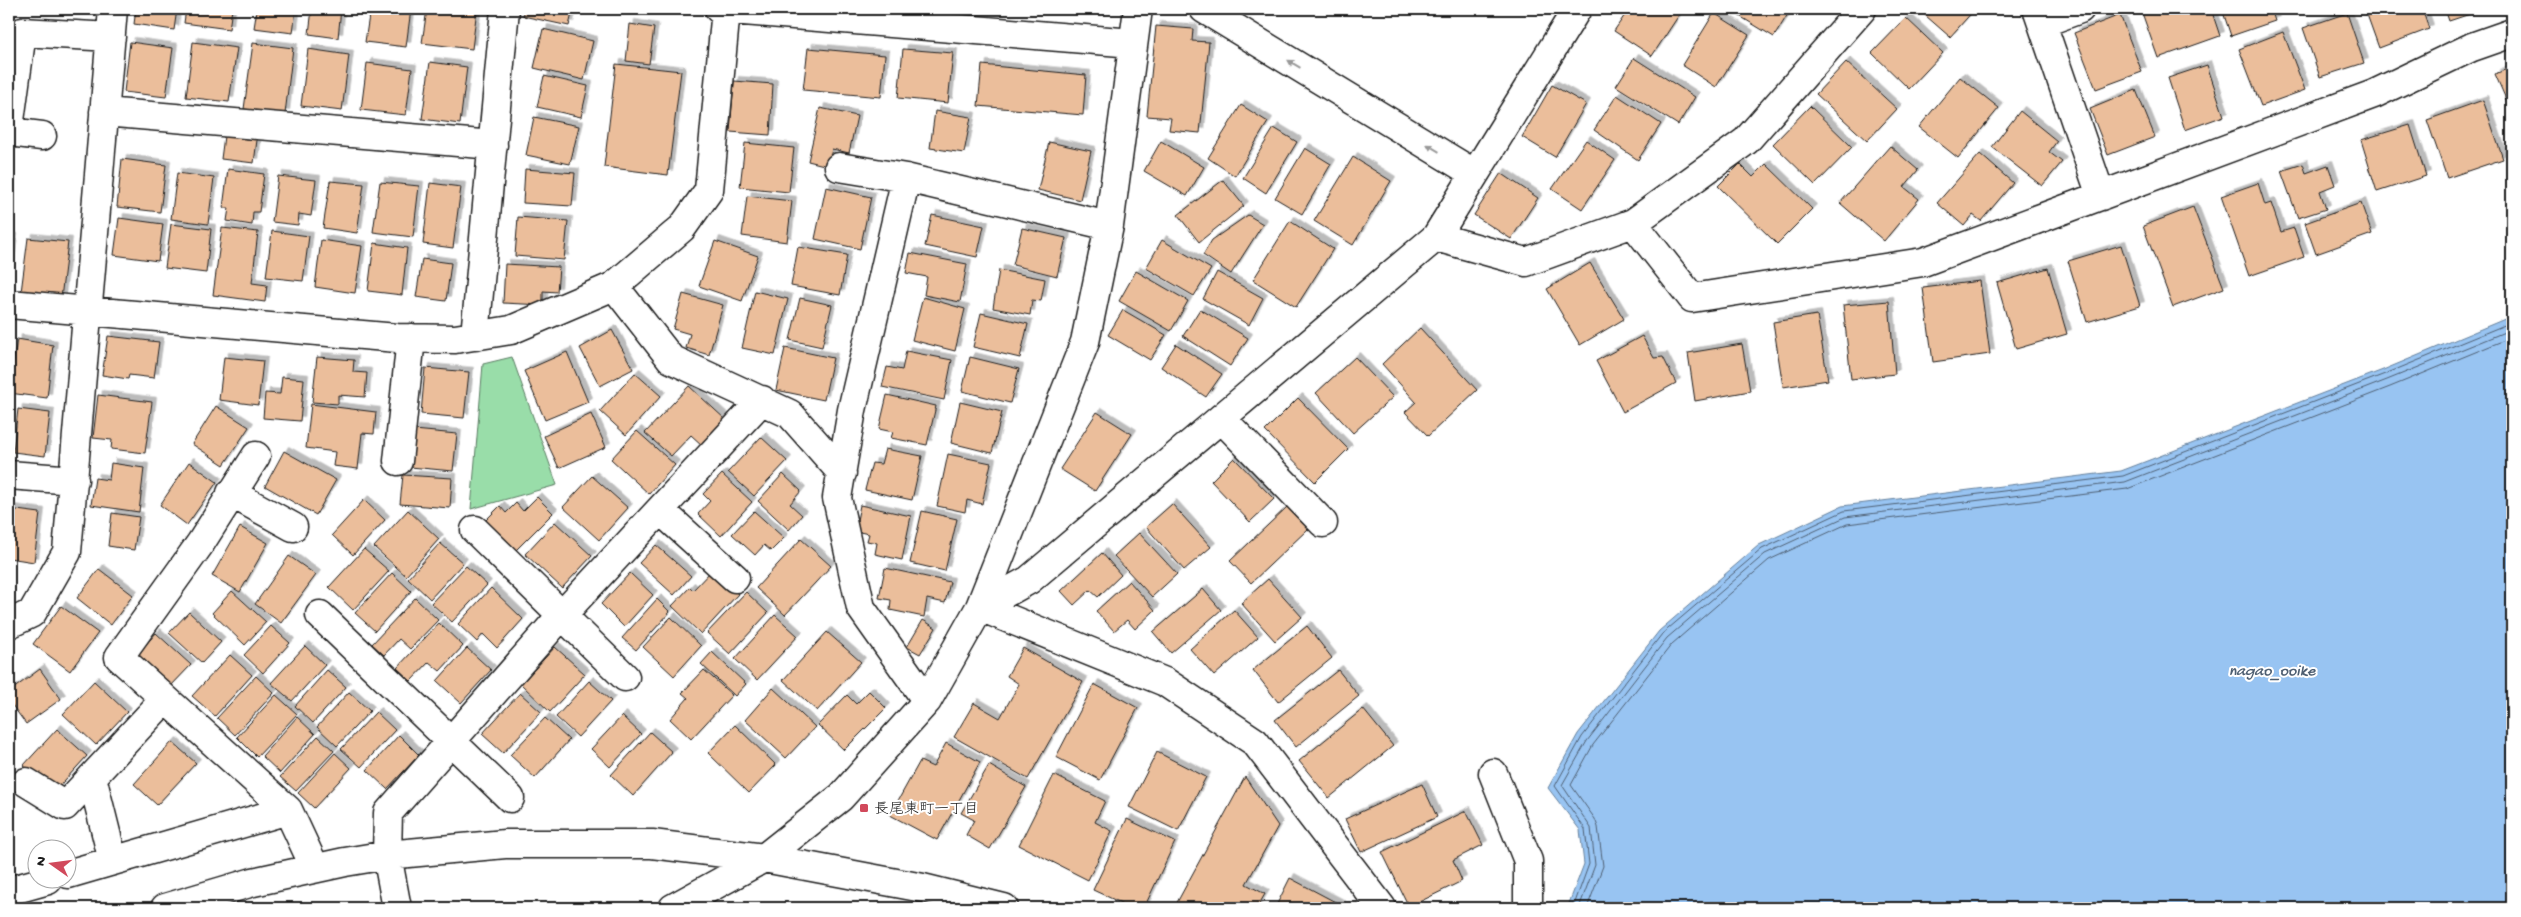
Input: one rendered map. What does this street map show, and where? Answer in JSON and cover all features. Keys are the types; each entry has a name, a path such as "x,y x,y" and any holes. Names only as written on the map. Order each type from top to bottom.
{"street":[{"path":"9,624 32,613 68,552 113,9"},
{"path":"475,336 505,9"},
{"path":"9,304 411,338 455,339 511,330 614,286 682,228 709,190 724,9 928,17 1133,44"},
{"path":"674,908 764,858 842,797 928,701 980,607 1085,342 1109,226 1138,9"},
{"path":"1204,9 1475,174"},
{"path":"980,607 1029,580 1436,237 1577,9"},
{"path":"1436,237 1526,262 1633,223 1746,140 1862,9"},
{"path":"2080,9 2039,16 2101,196"},
{"path":"9,128 22,32 111,37"},
{"path":"1633,223 1692,298 1923,262 2374,94 2472,47 2512,32"},
{"path":"104,112 493,144"},
{"path":"9,132 42,136"},
{"path":"840,167 906,178 1109,226"},
{"path":"906,178 852,410 837,498 861,608 928,701"},
{"path":"614,286 671,359 790,414 842,473"},
{"path":"398,461 411,338"},
{"path":"397,908 387,855 388,813 562,615 762,400"},
{"path":"1221,418 1323,523"},
{"path":"256,456 200,544 119,657 288,810 315,868"},
{"path":"9,475 74,480"},
{"path":"231,493 293,527"},
{"path":"660,510 736,578"},
{"path":"475,530 626,677"},
{"path":"980,607 1165,682 1255,742 1382,908"},
{"path":"320,614 510,798"},
{"path":"26,782 65,806 165,698"},
{"path":"1493,773 1528,861 1528,908"},
{"path":"92,777 113,861"},
{"path":"78,871 288,810"},
{"path":"165,908 253,882 387,855 505,844 652,844 764,858 923,888 1004,908"},
{"path":"9,891 28,886"}],"green space":[{"path":"512,357 557,485 471,509 483,364"}],"water":[{"name":"nagao_ooike","path":"2512,316 2512,908 1563,908 1568,906 1584,864 1580,830 1548,788 1578,734 1659,631 1759,545 1842,506 2121,471 2383,370"}],"building":[{"path":"136,9 177,9 174,30 134,24"},
{"path":"186,9 232,9 229,29 184,23"},
{"path":"257,9 296,9 293,33 254,28"},
{"path":"312,9 341,9 338,38 309,34"},
{"path":"370,9 411,9 406,47 365,42"},
{"path":"427,9 477,9 472,49 422,43"},
{"path":"525,9 573,9 569,26 523,16"},
{"path":"1629,9 1683,9 1652,56 1614,31"},
{"path":"1728,9 1791,9 1774,37"},
{"path":"1918,9 1975,9 1950,37"},
{"path":"2211,9 2220,36 2158,58 2141,10"},
{"path":"2222,9 2271,9 2275,21 2231,36"},
{"path":"2365,9 2422,9 2429,29 2379,48"},
{"path":"2445,9 2485,9 2449,21"},
{"path":"1714,13 1749,35 1716,87 1682,65"},
{"path":"2347,13 2364,63 2320,77 2303,28"},
{"path":"2120,15 2142,72 2096,89 2074,33"},
{"path":"1906,18 1943,53 1909,89 1872,53"},
{"path":"630,24 654,28 649,64 626,61"},
{"path":"1156,26 1193,29 1192,41 1209,42 1200,133 1169,130 1171,118 1147,116"},
{"path":"543,29 593,41 584,80 534,68"},
{"path":"2283,32 2305,90 2261,106 2239,49"},
{"path":"130,42 173,48 166,97 124,92"},
{"path":"193,42 237,48 229,102 186,97"},
{"path":"253,43 293,48 285,114 244,109"},
{"path":"808,48 885,55 881,97 803,90"},
{"path":"308,49 349,55 342,111 301,106"},
{"path":"903,49 953,53 948,103 898,98"},
{"path":"1634,58 1695,97 1678,125 1616,86"},
{"path":"430,62 467,67 460,124 422,119"},
{"path":"1846,62 1897,109 1867,141 1816,94"},
{"path":"367,63 412,69 406,115 361,110"},
{"path":"616,64 681,71 668,175 604,167"},
{"path":"982,65 1086,75 1083,115 978,106"},
{"path":"2207,65 2224,116 2185,130 2168,78"},
{"path":"2512,67 2512,113 2495,74"},
{"path":"544,76 588,86 581,117 537,107"},
{"path":"1960,77 1999,108 1958,158 1919,127"},
{"path":"734,81 773,84 770,135 730,132"},
{"path":"1552,85 1586,104 1555,157 1522,137"},
{"path":"2136,90 2155,137 2108,155 2090,109"},
{"path":"1617,95 1661,124 1638,160 1594,130"},
{"path":"2483,100 2503,159 2447,178 2427,120"},
{"path":"1241,105 1268,122 1235,176 1208,158"},
{"path":"1810,106 1852,147 1815,185 1773,144"},
{"path":"820,108 857,116 849,153 832,149 828,166 808,161"},
{"path":"935,111 971,117 964,153 930,148"},
{"path":"2020,111 2057,141 2049,152 2062,162 2042,186 1992,147"},
{"path":"534,117 579,126 570,164 526,155"},
{"path":"2410,125 2426,176 2377,192 2361,140"},
{"path":"1274,128 1297,142 1266,193 1243,178"},
{"path":"224,136 257,140 254,163 221,159"},
{"path":"1586,140 1615,160 1582,209 1552,189"},
{"path":"1161,141 1204,167 1187,196 1144,171"},
{"path":"1049,142 1091,151 1080,200 1038,190"},
{"path":"745,143 794,148 789,192 740,187"},
{"path":"1890,146 1918,170 1904,187 1919,199 1884,241 1840,203"},
{"path":"1305,148 1331,164 1302,214 1275,198"},
{"path":"1980,154 2013,183 1981,221 1973,215 1964,226 1937,203"},
{"path":"1353,157 1391,181 1353,245 1314,221"},
{"path":"122,159 166,165 160,212 117,207"},
{"path":"1740,164 1753,177 1766,164 1812,209 1777,244 1718,186"},
{"path":"2303,164 2306,173 2328,165 2335,185 2320,191 2326,209 2298,218 2281,171"},
{"path":"228,169 264,174 259,212 253,212 252,225 227,221 229,208 223,208"},
{"path":"525,169 575,173 572,206 523,203"},
{"path":"177,173 214,178 208,224 171,219"},
{"path":"1501,173 1538,198 1511,239 1474,215"},
{"path":"278,176 316,180 311,216 299,214 298,225 272,222"},
{"path":"1223,180 1244,206 1199,242 1178,215"},
{"path":"330,181 364,184 357,233 323,228"},
{"path":"380,182 419,186 413,237 373,232"},
{"path":"430,183 461,187 453,248 423,244"},
{"path":"2258,183 2265,205 2271,203 2281,232 2294,228 2304,257 2249,276 2221,196"},
{"path":"826,187 871,197 860,249 815,239"},
{"path":"747,196 792,201 787,242 742,236"},
{"path":"2361,203 2372,234 2316,254 2305,223"},
{"path":"2193,207 2224,288 2173,307 2143,226"},
{"path":"932,215 984,226 977,257 925,246"},
{"path":"1248,215 1263,224 1231,274 1203,255 1212,240"},
{"path":"518,217 568,221 564,260 515,256"},
{"path":"119,218 163,224 158,261 114,255"},
{"path":"1290,221 1333,249 1296,307 1253,280"},
{"path":"171,224 211,229 206,273 165,268"},
{"path":"222,228 258,232 252,283 267,285 265,302 213,295"},
{"path":"1022,228 1066,238 1057,276 1013,265"},
{"path":"272,231 309,236 303,281 266,277"},
{"path":"9,237 13,238 9,272"},
{"path":"28,238 68,242 61,298 21,292"},
{"path":"321,240 362,246 355,293 315,287"},
{"path":"1162,240 1211,269 1194,296 1146,268"},
{"path":"715,241 758,256 742,301 699,286"},
{"path":"374,243 407,248 402,295 368,291"},
{"path":"2121,245 2140,306 2087,322 2068,261"},
{"path":"798,247 847,255 840,295 791,286"},
{"path":"910,253 967,264 960,302 924,295 927,277 906,273"},
{"path":"422,259 451,263 446,301 416,297"},
{"path":"1590,263 1624,319 1580,345 1547,289"},
{"path":"505,264 559,267 557,292 543,291 543,305 503,303"},
{"path":"2048,268 2067,334 2016,349 1997,283"},
{"path":"999,270 1045,279 1041,301 1032,300 1030,315 993,308"},
{"path":"1136,271 1188,301 1171,331 1119,301"},
{"path":"1217,272 1263,298 1249,325 1203,299"},
{"path":"1980,281 1990,354 1933,362 1923,288"},
{"path":"755,291 788,299 775,355 742,348"},
{"path":"683,294 723,305 709,355 686,348 690,334 673,329"},
{"path":"923,297 965,309 955,351 912,340"},
{"path":"800,298 832,305 822,347 790,340"},
{"path":"1889,301 1895,374 1851,379 1843,305"},
{"path":"1200,309 1248,338 1230,366 1183,336"},
{"path":"1123,310 1166,335 1150,360 1108,335"},
{"path":"981,313 1028,324 1020,358 973,347"},
{"path":"1817,315 1828,380 1783,387 1773,322"},
{"path":"1420,328 1477,390 1428,436 1405,412 1416,402 1382,364"},
{"path":"612,330 633,369 600,386 580,348"},
{"path":"108,336 159,342 154,378 129,375 128,379 102,375"},
{"path":"1642,336 1654,358 1663,357 1676,383 1623,412 1596,361"},
{"path":"17,339 53,345 47,398 9,393"},
{"path":"1176,344 1222,374 1206,397 1161,367"},
{"path":"1742,344 1750,391 1695,401 1688,353"},
{"path":"785,348 833,358 824,400 776,390"},
{"path":"906,351 952,360 944,400 882,387 887,367 902,370"},
{"path":"567,352 588,402 545,420 524,371"},
{"path":"224,357 263,361 258,405 219,400"},
{"path":"317,357 354,360 353,372 367,373 365,397 338,395 338,404 312,402"},
{"path":"970,357 1019,369 1010,403 962,391"},
{"path":"1355,357 1393,397 1353,433 1316,393"},
{"path":"425,368 469,372 464,418 421,414"},
{"path":"635,373 661,396 626,435 600,411"},
{"path":"282,377 304,379 300,421 263,418 265,393 280,394"},
{"path":"689,386 726,420 703,446 691,435 671,456 645,433"},
{"path":"98,395 152,402 145,453 111,449 112,440 93,438"},
{"path":"887,395 936,406 927,445 891,438 893,432 879,429"},
{"path":"1298,398 1348,449 1315,482 1265,431"},
{"path":"960,402 1002,412 992,453 951,443"},
{"path":"311,404 376,412 374,434 362,433 358,469 333,466 335,452 306,448"},
{"path":"216,406 249,427 224,465 192,444"},
{"path":"18,409 50,413 45,456 13,452"},
{"path":"1097,412 1132,434 1095,491 1060,469"},
{"path":"591,414 606,447 559,468 544,436"},
{"path":"414,430 457,434 453,471 410,467"},
{"path":"637,431 675,465 649,494 611,459"},
{"path":"761,437 787,461 754,496 728,472"},
{"path":"885,449 922,456 912,500 865,490 872,463 881,464"},
{"path":"284,451 336,480 316,515 265,486"},
{"path":"948,454 991,463 982,504 967,500 965,512 937,506"},
{"path":"1234,458 1274,499 1250,522 1211,481"},
{"path":"189,462 217,482 187,525 160,505"},
{"path":"111,463 144,468 139,512 91,505 95,478 109,480"},
{"path":"722,474 752,502 721,536 698,514 710,501 703,494"},
{"path":"783,474 801,491 790,504 802,515 789,530 758,501"},
{"path":"403,475 452,478 450,508 400,504"},
{"path":"592,476 628,508 599,540 563,507"},
{"path":"537,497 553,513 512,554 483,523 500,506 506,513 516,503 523,511"},
{"path":"364,500 385,520 353,555 332,535"},
{"path":"1172,504 1211,547 1184,570 1146,527"},
{"path":"860,505 911,516 902,560 875,554 877,543 867,541 869,534 855,531"},
{"path":"1287,507 1308,529 1251,583 1230,561"},
{"path":"9,509 40,513 34,562 9,558"},
{"path":"408,510 439,539 406,576 374,547"},
{"path":"754,511 784,538 771,551 764,545 755,555 732,534"},
{"path":"922,511 957,519 945,571 910,563"},
{"path":"112,513 139,517 134,550 108,546"},
{"path":"555,522 592,556 562,588 525,554"},
{"path":"240,527 268,543 240,592 212,576"},
{"path":"1139,533 1177,574 1152,597 1114,556"},
{"path":"801,539 831,566 785,615 756,588"},
{"path":"440,543 463,563 430,599 408,578"},
{"path":"656,545 691,576 674,595 639,563"},
{"path":"364,549 389,571 353,610 329,587"},
{"path":"1102,553 1121,575 1098,597 1090,590 1074,605 1061,591"},
{"path":"289,556 316,575 281,623 255,604"},
{"path":"466,566 487,585 452,622 431,603"},
{"path":"885,568 950,582 945,603 927,599 924,617 890,610 891,600 879,598"},
{"path":"99,569 133,595 111,625 77,598"},
{"path":"712,570 738,594 701,634 672,606 690,587 693,590"},
{"path":"392,573 411,591 375,631 355,613"},
{"path":"630,573 653,595 624,627 601,604"},
{"path":"1268,579 1302,617 1275,641 1241,603"},
{"path":"1129,581 1155,610 1135,629 1127,620 1114,631 1096,611"},
{"path":"491,588 523,619 497,648 483,634 477,642 458,624"},
{"path":"1203,589 1221,610 1171,653 1153,632"},
{"path":"232,591 266,622 245,645 212,613"},
{"path":"746,592 768,613 730,654 707,633"},
{"path":"415,598 438,620 410,649 399,639 384,655 372,644"},
{"path":"657,599 670,612 636,650 622,638"},
{"path":"61,606 98,633 70,671 33,644"},
{"path":"1234,610 1258,637 1214,676 1190,649"},
{"path":"189,612 221,642 202,663 169,633"},
{"path":"775,615 798,636 757,680 735,659"},
{"path":"671,617 701,646 674,676 643,647"},
{"path":"923,620 936,628 920,654 907,647"},
{"path":"439,623 463,646 440,671 429,662 411,681 397,668"},
{"path":"271,626 290,643 263,673 244,655"},
{"path":"1307,626 1332,658 1278,702 1253,670"},
{"path":"827,632 861,662 817,711 783,680"},
{"path":"156,633 191,665 168,689 135,657"},
{"path":"305,646 325,665 292,701 271,683"},
{"path":"555,647 585,674 550,712 521,684"},
{"path":"467,648 491,670 461,703 437,681"},
{"path":"1023,648 1083,682 1028,779 954,737 974,703 1000,718 1019,684 1007,676"},
{"path":"712,652 746,684 735,696 701,664"},
{"path":"230,655 252,675 215,716 192,696"},
{"path":"40,669 61,699 26,724 9,701 9,692"},
{"path":"327,670 346,687 313,723 295,706"},
{"path":"704,670 732,695 691,739 670,719 688,698 682,693"},
{"path":"1338,670 1359,696 1296,747 1275,720"},
{"path":"256,676 274,693 235,735 217,718"},
{"path":"94,681 127,712 96,745 63,714"},
{"path":"589,681 611,701 578,737 556,717"},
{"path":"1094,684 1138,708 1100,780 1056,757"},
{"path":"773,688 815,727 786,758 745,720"},
{"path":"869,691 886,708 844,750 818,725 847,695 856,704"},
{"path":"349,692 370,711 337,746 317,727"},
{"path":"520,693 541,712 503,753 482,734"},
{"path":"276,695 297,714 257,757 237,737"},
{"path":"1363,709 1393,746 1329,798 1299,761"},
{"path":"376,712 395,730 361,767 341,749"},
{"path":"622,716 641,734 610,767 591,749"},
{"path":"297,717 315,734 280,773 262,756"},
{"path":"545,718 569,740 535,778 510,755"},
{"path":"735,725 776,765 749,793 708,753"},
{"path":"57,729 87,756 53,793 23,766"},
{"path":"650,732 672,752 633,796 611,775"},
{"path":"399,735 419,755 387,789 367,770"},
{"path":"318,736 334,751 296,791 280,777"},
{"path":"172,742 196,763 157,805 134,784"},
{"path":"946,743 980,762 937,840 890,815 920,761 933,767"},
{"path":"1157,752 1206,777 1178,831 1129,807"},
{"path":"335,753 351,768 314,808 298,793"},
{"path":"989,765 1026,787 990,849 966,835 974,820 961,813"},
{"path":"1054,775 1105,801 1095,822 1112,831 1088,880 1019,845"},
{"path":"1245,777 1278,826 1246,884 1265,894 1257,908 1174,908"},
{"path":"1422,784 1437,817 1361,852 1345,819"},
{"path":"1466,811 1483,845 1453,860 1462,881 1409,907 1382,852"},
{"path":"1127,819 1175,842 1144,908 1132,908 1093,890"},
{"path":"1290,878 1341,905 1339,908 1275,908"}],"place":[{"name":"長尾東町一丁目","path":"864,808"}]}
